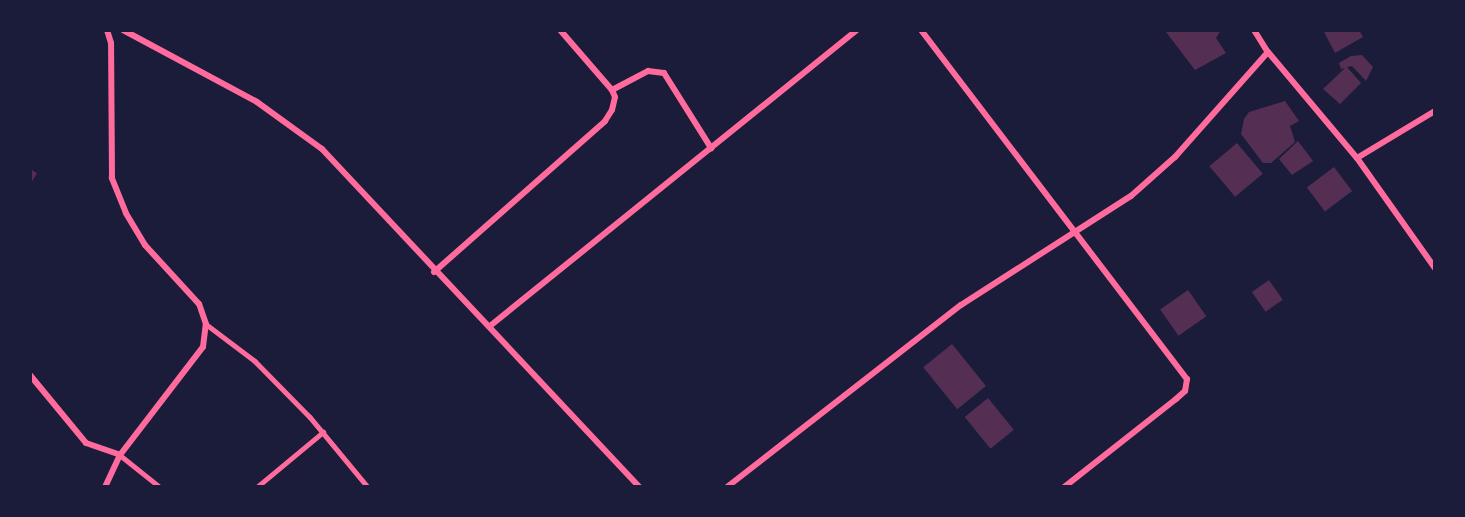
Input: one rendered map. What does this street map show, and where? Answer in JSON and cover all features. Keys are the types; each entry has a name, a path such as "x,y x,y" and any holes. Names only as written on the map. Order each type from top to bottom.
{"street":[{"path":"105,487 120,455 203,346 206,324 199,304 145,245 126,213 112,178 111,43 107,30"},
{"path":"123,30 257,102 322,149 434,272 490,326 639,487"},
{"path":"434,272 605,121 615,98 612,90 560,30"},
{"path":"490,326 857,30"},
{"path":"921,30 1177,361 1187,385 1176,399 1064,487"},
{"path":"1254,30 1268,52 1357,158 1435,268"},
{"path":"727,487 961,305 1131,196 1175,158 1268,52"},
{"path":"612,90 648,70 664,73 711,148"},
{"path":"1357,158 1435,111"},
{"path":"30,375 86,443 120,455"}],"lane":[{"path":"206,324 255,361 322,432 368,487"},
{"path":"257,487 322,432"},
{"path":"120,455 160,487"}],"building":[{"path":"1168,30 1221,30 1216,38 1226,53 1195,70 1166,32"},
{"path":"1323,30 1359,30 1363,37 1335,53"},
{"path":"1362,55 1373,67 1366,81 1352,66 1347,67 1361,83 1340,104 1323,89 1345,68 1341,69 1339,63 1351,56"},
{"path":"1285,101 1299,121 1290,126 1295,142 1271,163 1263,163 1241,134 1244,119 1249,112"},
{"path":"1298,141 1313,161 1292,175 1279,159"},
{"path":"1237,143 1263,174 1235,197 1209,166"},
{"path":"1334,167 1352,191 1325,211 1307,187"},
{"path":"30,169 37,173 30,185"},
{"path":"1269,280 1283,300 1266,312 1252,292"},
{"path":"1188,290 1206,316 1179,336 1160,310"},
{"path":"952,344 986,386 957,409 923,367"},
{"path":"988,398 1014,430 990,449 965,417"}]}
